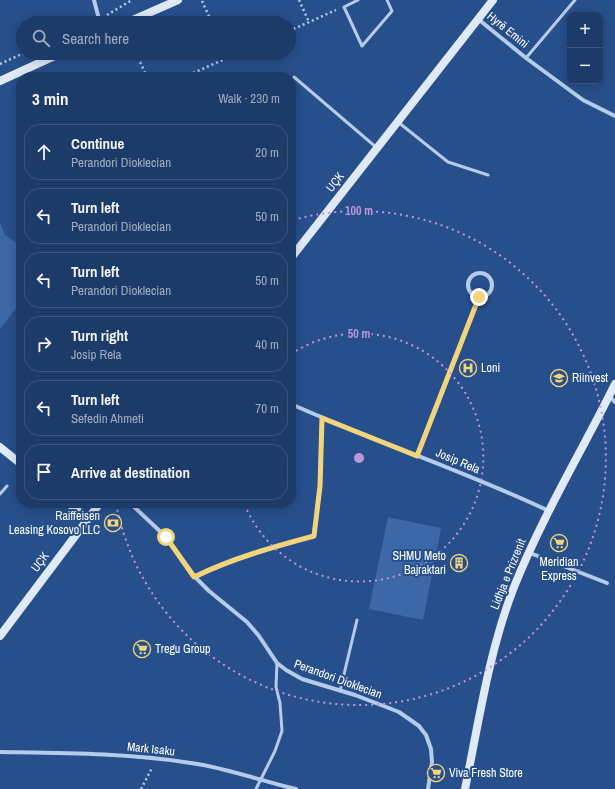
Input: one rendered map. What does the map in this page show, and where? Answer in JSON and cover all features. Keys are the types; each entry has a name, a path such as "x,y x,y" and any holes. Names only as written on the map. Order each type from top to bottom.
{"street":[{"path":"94,0 99,16"},
{"path":"142,16 178,0"},
{"name":"UÇK","path":"296,252 493,0"},
{"name":"Hyrë Emini","path":"478,19 526,58 583,100 615,116"},
{"path":"20,72 46,60"},
{"path":"0,81 16,74"},
{"path":"477,274 484,274 489,278 492,285 490,291 485,296 479,297 472,295 468,290 468,283 471,277 477,274"},
{"path":"417,456 479,297"},
{"name":"Lidhja e Prizrenit","path":"465,789 493,654 514,587 549,512 612,399 615,384"},
{"name":"Josip Rela","path":"296,406 549,512"},
{"path":"194,577 218,565 241,557 314,536 320,486 322,418"},
{"path":"0,447 16,460"},
{"path":"74,508 88,519"},
{"name":"UÇK","path":"0,636 96,508"},
{"name":"Perandori Dioklecian","path":"135,508 166,537 194,577 209,592 247,622 260,636 276,663 302,679 399,712 419,726 426,735 431,749 432,762 428,789"},
{"path":"530,553 606,583"},
{"name":"Mark Isaku","path":"0,752 107,754 191,763 244,774 284,788 296,789"}],"lane":[{"path":"358,0 344,7 362,46 392,11 387,0"},
{"name":"Hyrë Emini","path":"526,58 575,0"},
{"path":"296,79 377,148"},
{"path":"398,122 448,162 488,175"},
{"path":"0,494 7,486"},
{"path":"340,691 357,620"},
{"path":"256,789 275,751 282,731 280,703 276,687 276,663"}],"path":[{"path":"108,16 132,0"},
{"path":"299,0 309,22"},
{"path":"202,1 209,16"},
{"path":"296,28 344,7"},
{"path":"0,64 16,57"},
{"path":"139,60 145,72"},
{"path":"195,72 222,60"},
{"path":"141,789 156,759"}],"shaded area":[{"path":"0,222 5,235 16,243 16,308 0,329"},
{"path":"388,517 441,528 423,620 369,609"}],"place":[{"name":"Loni","path":"468,368"},
{"name":"Riinvest","path":"559,378"},
{"name":"Raiffeisen Leasing Kosovo LLC","path":"113,523"},
{"name":"Meridian Express","path":"559,543"},
{"name":"SHMU Meto Bajraktari","path":"459,563"},
{"name":"Tregu Group","path":"142,649"},
{"name":"Viva Fresh Store","path":"436,773"}],"route":[{"path":"166,537 194,577 218,565 241,557 314,536 320,486 322,418 417,456 479,297"}]}
